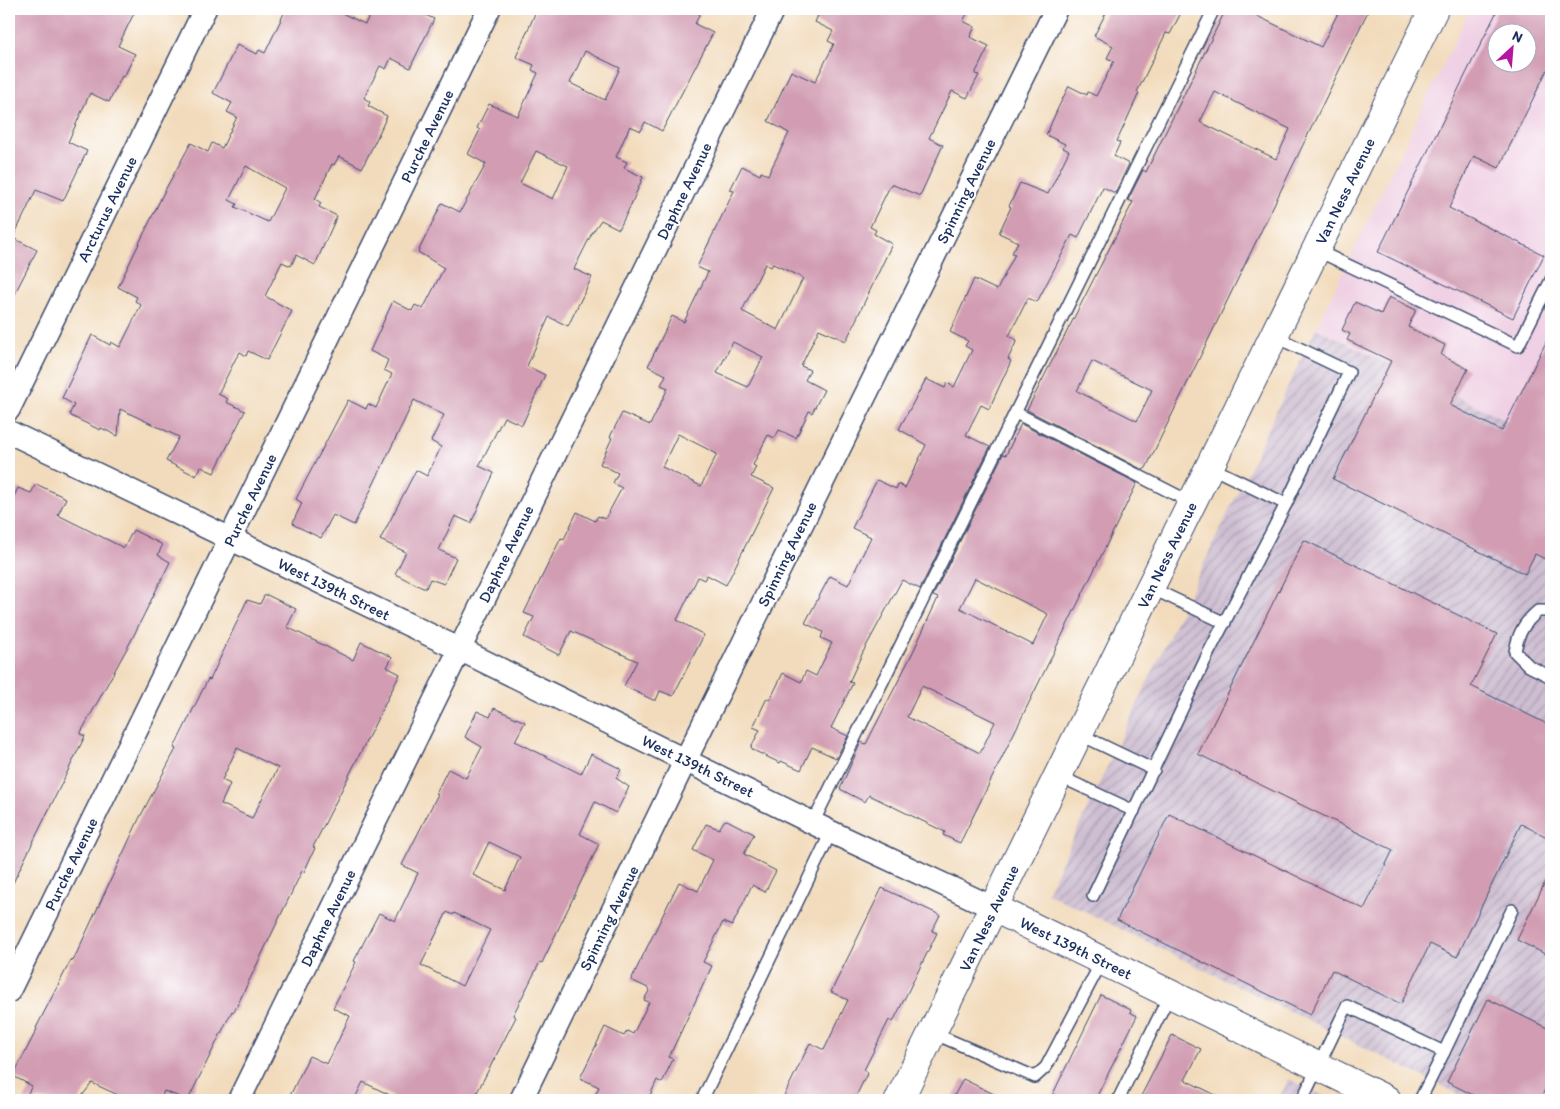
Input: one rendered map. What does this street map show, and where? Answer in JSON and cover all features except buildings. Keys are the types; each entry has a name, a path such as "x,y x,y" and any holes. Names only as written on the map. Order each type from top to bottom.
{"main road":[{"name":"Van Ness Avenue","path":"899,1100 1434,9"},
{"name":"West 139th Street","path":"994,908 1387,1100"}],"street":[{"name":"Arcturus Avenue","path":"9,409 205,9"},
{"name":"Purche Avenue","path":"9,991 489,9"},
{"name":"Daphne Avenue","path":"239,1100 773,9"},
{"name":"Spinning Avenue","path":"521,1100 686,759 1056,9"},
{"name":"West 139th Street","path":"9,432 686,759 822,827 994,908"}],"lane":[{"path":"702,1100 822,827 1016,413 1214,9"},
{"path":"1316,250 1518,346 1551,280"},
{"path":"1093,896 1224,623 1286,504 1349,372 1274,336"},
{"path":"1016,413 1192,503"},
{"path":"1210,467 1286,504"},
{"path":"1151,588 1224,623"},
{"path":"1551,611 1538,611 1524,623 1517,638 1515,652 1529,666 1551,677"},
{"path":"1079,734 1154,770"},
{"path":"1059,776 1134,811"},
{"path":"1420,1100 1512,910"},
{"path":"933,1033 1035,1077 1046,1067 1102,961"},
{"path":"1118,1100 1170,994"},
{"path":"1302,1100 1347,1006 1444,1052"}],"shaded area":[{"path":"1470,9 1551,9 1551,442 1316,328"},
{"path":"1316,328 1551,442 1551,1100 1471,1100 1047,893"},
{"path":"1289,1079 1333,1100 1278,1100"}]}
